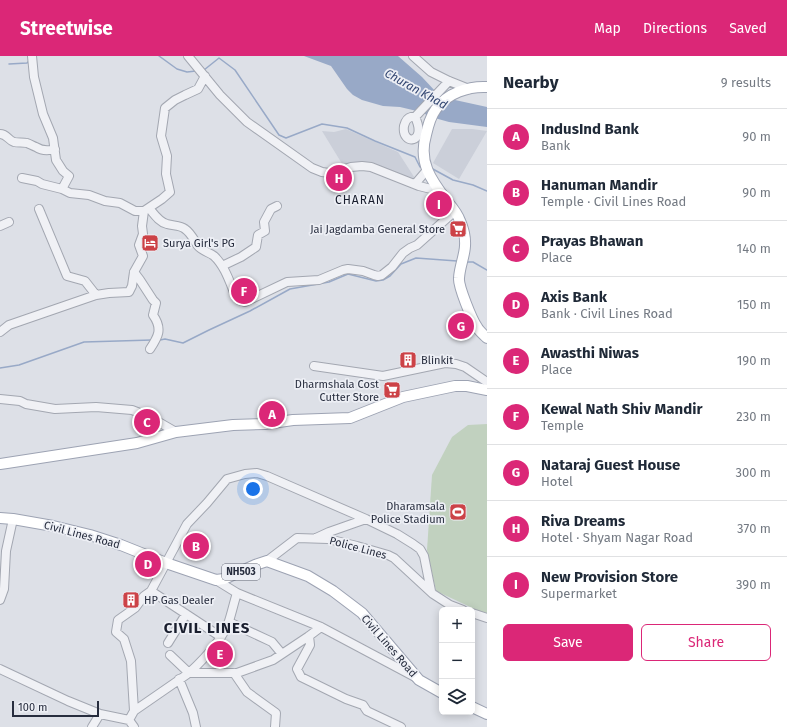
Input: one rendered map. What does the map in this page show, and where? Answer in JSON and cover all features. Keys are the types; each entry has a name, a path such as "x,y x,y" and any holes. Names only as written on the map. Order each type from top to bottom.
{"main road":[{"path":"487,87 477,87 456,93 438,106 431,118 423,145 424,160 428,170 439,191 455,211 460,221 466,245 459,279 460,289 476,326 487,338"},
{"path":"0,464 137,443 176,432 233,425 266,424 293,420 350,418 403,397 455,386 468,386 487,390"},
{"name":"Civil Lines Road","path":"0,518 53,526 90,535 216,580"},
{"name":"Civil Lines Road","path":"267,561 308,576 333,591 362,613 419,680 439,692"},
{"name":"NH503","path":"216,580 224,579 267,561"},
{"path":"475,708 487,714"}],"street":[{"path":"32,56 34,77 43,114 53,138 56,160 63,171 69,176 62,189"},
{"path":"188,56 220,95 247,122 312,168 329,173 351,167 371,167 414,184 439,191"},
{"path":"413,56 447,84 469,89"},
{"path":"22,178 37,181 70,193 89,194 105,201 120,203 135,211 139,212 146,210 170,192 166,174 167,156 160,136 165,108 175,100 198,89 205,76"},
{"path":"415,117 447,84"},
{"path":"0,134 7,136 15,142 29,143 36,148 46,151 55,149"},
{"path":"414,184 428,170"},
{"path":"222,266 256,247 258,235 265,231 264,222 271,209 278,206"},
{"path":"39,209 68,276 85,281 96,295"},
{"path":"146,210 166,224 186,229 198,246 212,254 219,261 236,297 245,302 288,282 319,280 348,269 364,271 378,276 382,275 392,267 403,253 410,248 417,246 455,211"},
{"path":"0,332 9,325 96,295 109,292 129,292 132,286 134,272 143,256 139,245 143,234 142,226 146,210"},
{"path":"0,226 9,222"},
{"path":"134,272 152,300 156,303 153,315 158,323 157,338 150,349"},
{"path":"314,366 383,376 445,363 456,364 465,367 487,382"},
{"path":"0,400 20,401 26,404 55,409 96,407 132,410 150,417 176,432"},
{"path":"0,668 68,701 100,714 131,724 134,711 131,660 124,640 116,632 118,620 135,608 144,596 151,591 187,524 227,479 245,474 257,473 267,476 397,534 420,550 424,556 431,591"},
{"path":"0,600 4,589 2,570 13,519"},
{"path":"313,539 328,532 366,519"},
{"name":"Police Lines","path":"267,561 298,538 328,539 357,546 394,558 433,594 455,607"},
{"path":"148,556 158,568 157,579"},
{"path":"216,580 237,593 321,627 419,680"},
{"path":"151,591 221,637"},
{"path":"134,711 188,673 201,662 221,637 229,622 237,593"},
{"path":"168,643 186,614"},
{"path":"475,614 487,618"},
{"path":"229,622 272,642 282,654"},
{"path":"170,655 188,673 237,673 273,660 321,627"},
{"path":"309,636 310,645 297,669 301,677 346,699 363,705 367,711 401,727"},
{"path":"234,673 247,692 276,713 275,727"},
{"path":"179,679 193,713 196,727"},
{"path":"92,727 100,714"}],"shaded area":[{"path":"346,129 398,152 418,183 376,166 355,162 344,167 322,131 334,132"},
{"path":"452,129 487,131 459,179 433,163"}],"green space":[{"name":"Dharamsala Police Stadium","path":"487,424 487,613 481,612 475,609 475,607 470,607 436,591 427,550 432,475 452,437 468,425"}],"water":[{"name":"Churan Khad","path":"304,56 398,56 422,77 436,92 455,100 487,107 487,127 449,122 431,117 421,112 400,107 383,106 362,100 353,95 347,89 331,66"}],"waterway":[{"path":"159,56 177,69 187,72 196,71"},
{"path":"204,70 219,58 235,70 279,135 286,138 322,124 347,128 415,157 420,167 423,167"},
{"path":"9,64 27,63 30,60"},
{"path":"431,168 453,180 473,185 487,191"},
{"path":"160,340 165,339 183,343 250,311 290,289 329,282 348,274 376,281 383,280 390,276 401,264 416,258 457,261"},
{"path":"467,262 473,262 487,270"},
{"path":"0,368 19,365 84,342 152,340"}],"place":[{"name":"Riva Dreams","path":"339,178"},
{"name":"New Provision Store","path":"439,204"},
{"name":"Jai Jagdamba General Store","path":"458,229"},
{"name":"Surya Girl's PG","path":"150,243"},
{"name":"Kewal Nath Shiv Mandir","path":"244,291"},
{"name":"Nataraj Guest House","path":"461,326"},
{"name":"Blinkit","path":"408,360"},
{"name":"Dharmshala Cost Cutter Store","path":"392,390"},
{"name":"IndusInd Bank","path":"272,414"},
{"name":"Prayas Bhawan","path":"147,422"},
{"name":"Dharamsala Police Stadium","path":"458,512"},
{"name":"Hanuman Mandir","path":"196,546"},
{"name":"Axis Bank","path":"148,564"},
{"name":"HP Gas Dealer","path":"131,600"},
{"name":"Awasthi Niwas","path":"220,654"}],"district":[{"name":"CHARAN","path":"360,200"},
{"name":"CIVIL LINES","path":"207,628"}]}
